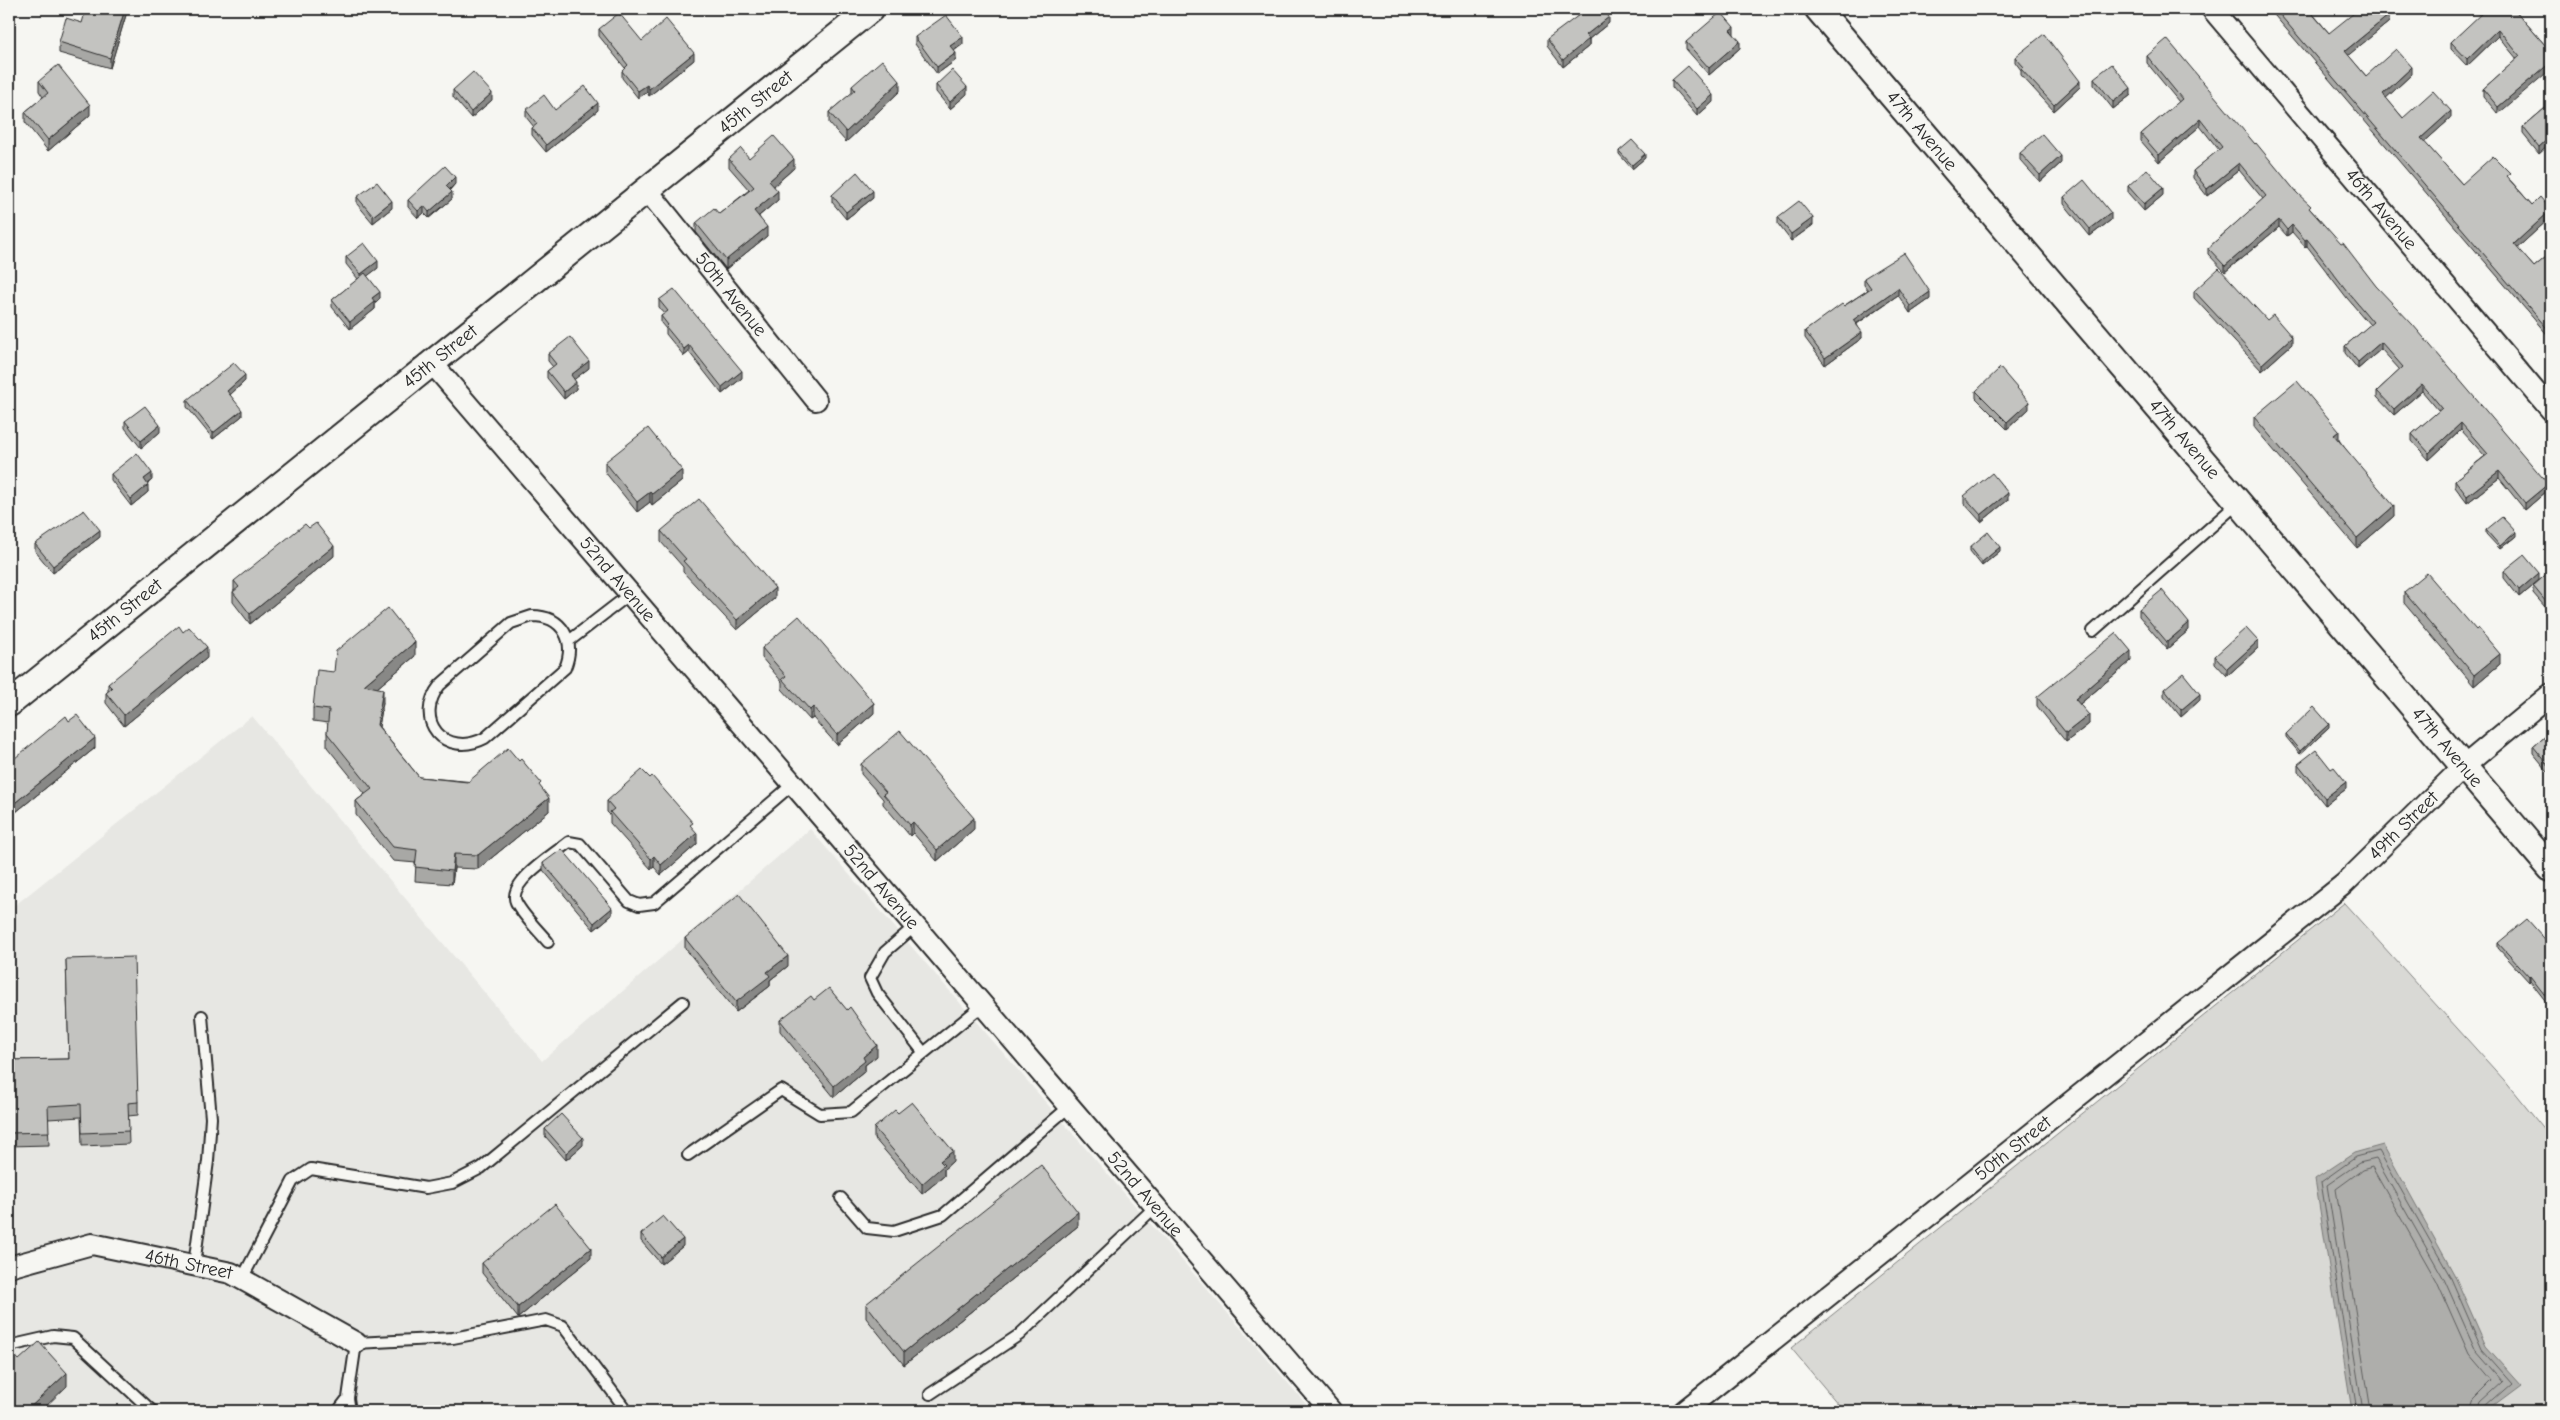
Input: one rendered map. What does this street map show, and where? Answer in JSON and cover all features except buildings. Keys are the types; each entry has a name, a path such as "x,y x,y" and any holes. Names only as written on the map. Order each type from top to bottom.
{"street":[{"name":"45th Street","path":"9,704 870,9"},
{"name":"47th Avenue","path":"1818,9 2551,869"},
{"name":"46th Avenue","path":"2212,9 2551,410"},
{"name":"50th Avenue","path":"647,190 816,400"},
{"name":"52nd Avenue","path":"432,362 1331,1411"},
{"path":"2463,767 2551,694"},
{"name":"49th Street","path":"2344,884 2463,767"},
{"name":"50th Street","path":"1684,1411 2344,884"},
{"name":"46th Street","path":"9,1267 92,1244 231,1273 356,1343"}],"lane":[{"path":"2093,631 2238,503"},
{"path":"569,641 630,594"},
{"path":"532,616 543,616 562,627 569,641 569,657 565,668 485,738 463,745 451,743 441,737 433,728 429,716 429,704 433,694 440,685 511,623 532,616"},
{"path":"548,942 516,902 515,893 519,882 569,842 580,844 629,901 640,905 654,903 794,784"},
{"path":"915,926 885,952 870,978 877,993 924,1053"},
{"path":"242,1279 293,1181 311,1169 426,1188 452,1183 481,1168 683,1002"},
{"path":"688,1155 781,1090 820,1114 851,1112 983,1005"},
{"path":"194,1265 208,1161 211,1118 202,1016"},
{"path":"841,1198 867,1228 894,1231 943,1215 1070,1106"},
{"path":"930,1394 1019,1334 1155,1206"},
{"path":"350,1411 348,1398 356,1343 453,1338 546,1320 563,1326 627,1411"},
{"path":"9,1346 53,1336 72,1338 152,1411"},
{"path":"338,1411 348,1398"}],"shaded area":[{"path":"252,716 542,1061 810,829 1312,1411 9,1411 9,910"},
{"path":"2344,903 2504,1080 2551,1138 2551,1411 1844,1411 1791,1348"}],"water":[{"path":"2383,1145 2454,1274 2486,1346 2521,1385 2486,1411 2352,1411 2315,1179 2354,1153"}]}
